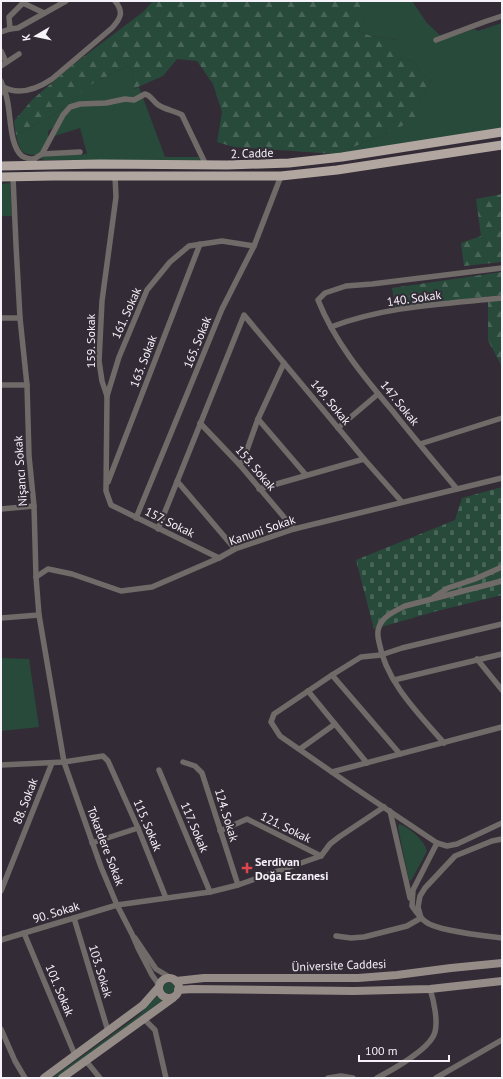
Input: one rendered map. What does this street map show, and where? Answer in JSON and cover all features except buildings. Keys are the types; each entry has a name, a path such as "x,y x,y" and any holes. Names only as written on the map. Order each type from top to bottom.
{"main road":[{"name":"2. Cadde","path":"1,166 34,162 206,165 289,163 342,157 502,132"},
{"name":"2. Cadde","path":"1,177 281,176 337,170 502,145"},
{"name":"Üniversite Caddesi","path":"173,980 204,978 358,978 502,963"},
{"path":"44,1078 143,1005 163,980 173,980 178,985 178,990 173,998 62,1078"},
{"name":"Üniversite Caddesi","path":"178,990 430,990 502,981"},
{"path":"159,986 159,992 163,996 166,998 173,998"}],"street":[{"path":"1,32 18,28 66,1"},
{"path":"2,84 9,90 27,91 42,86 112,28 120,16 120,7 114,1"},
{"path":"10,29 9,17 23,3 44,13"},
{"path":"436,40 502,16"},
{"path":"1,51 6,62"},
{"path":"1,66 19,54"},
{"path":"1,93 2,84"},
{"path":"2,84 7,98 12,133 17,148 22,156 34,162 42,154 63,115 70,108 80,104 106,103 125,99 134,100 145,94 161,106 182,115 206,165"},
{"path":"42,154 80,152"},
{"name":"159. Sokak","path":"111,505 106,491 107,396 98,361 102,301 116,197 115,176"},
{"name":"165. Sokak","path":"136,518 222,309 254,246 281,176"},
{"name":"Nişancı Sokak","path":"14,177 20,318 27,385 29,456 34,506 36,577 39,615 64,762"},
{"name":"161. Sokak","path":"107,396 119,357 147,290 170,262 189,246 222,241 254,246"},
{"name":"163. Sokak","path":"106,486 200,244"},
{"name":"147. Sokak","path":"456,489 378,394 344,349 318,300 325,293 346,286 502,268"},
{"name":"140. Sokak","path":"331,327 345,322 408,308 502,298"},
{"name":"149. Sokak","path":"200,423 244,315 364,459 402,502"},
{"path":"1,318 20,318"},
{"path":"238,464 243,461 258,420 284,364"},
{"path":"1,385 27,385"},
{"path":"338,428 378,394"},
{"path":"420,444 502,418"},
{"path":"258,420 306,475"},
{"path":"158,529 200,423"},
{"name":"153. Sokak","path":"200,423 238,464 294,529"},
{"path":"259,489 364,459"},
{"name":"Kanuni Sokak","path":"36,577 48,569 72,574 121,591 152,587 219,558 235,548 294,529 502,478"},
{"path":"177,481 235,548"},
{"name":"157. Sokak","path":"111,505 219,558"},
{"path":"1,508 34,506"},
{"path":"430,599 448,588 475,579 502,567"},
{"path":"444,743 408,701 394,680 381,655 378,637 379,628 383,620 390,614 405,606 502,581"},
{"path":"1,618 39,615"},
{"path":"502,624 402,648 381,655 361,657 274,714 271,722 280,736 437,843 447,846 457,844 502,823"},
{"path":"394,680 502,654"},
{"path":"477,659 502,690"},
{"path":"332,675 400,754"},
{"path":"308,691 367,763"},
{"path":"300,749 335,724"},
{"path":"332,772 502,727"},
{"name":"115. Sokak","path":"64,762 103,756 108,761 138,828 166,898"},
{"path":"1,765 64,762"},
{"name":"Tokatdere Sokak","path":"64,762 92,843 117,905 159,986"},
{"name":"124. Sokak","path":"183,762 195,766 202,773 238,885"},
{"name":"88. Sokak","path":"1,891 52,763"},
{"name":"117. Sokak","path":"159,770 210,892"},
{"path":"321,856 330,844 339,837 384,807"},
{"path":"390,811 412,906 421,918 427,924 448,930 502,938"},
{"name":"121. Sokak","path":"220,831 247,819 321,856"},
{"path":"92,843 138,828"},
{"path":"421,918 418,907 420,896 425,888 455,856 492,841 502,839"},
{"path":"412,906 412,890 437,843"},
{"name":"90. Sokak","path":"1,940 117,905 210,892 238,885 321,856"},
{"name":"103. Sokak","path":"74,918 108,1031"},
{"path":"336,936 351,938 364,936 407,926 421,918"},
{"name":"101. Sokak","path":"24,933 75,1055"},
{"name":"Tokatdere Sokak","path":"132,934 156,969 173,980"},
{"path":"377,1078 404,1063 432,1038 435,1032 436,1021 434,1001 430,990"},
{"path":"144,1019 155,1030 166,1078"},
{"path":"1,1029 15,1061 25,1078"},
{"path":"436,1078 502,1040"},
{"path":"86,1061 100,1078"},
{"path":"328,1078 341,1076 353,1078"}],"green space":[{"path":"153,1 306,1 307,3 310,1 372,1 358,31 371,36 397,40 397,59 413,61 420,72 431,80 421,98 416,119 390,132 336,154 234,147 217,142 222,112 213,84 197,61 177,59 163,76 133,89 132,81 134,71 127,66 90,85 55,114 16,135 14,121 33,99 74,64 143,12"},
{"path":"372,1 412,1 427,23 444,39 474,29 478,31 502,23 502,130 336,154 390,132 415,119 421,98 431,80 420,72 413,61 397,59 397,40 371,36 358,31"},
{"path":"127,66 134,71 132,81 134,89 139,87 165,157 199,157 200,161 44,160 40,158 44,156 87,154 80,128 51,137 73,104 54,127 48,131 48,140 38,155 28,154 22,151 16,135 55,114 90,85"},
{"path":"10,183 12,216 1,216 1,184"},
{"path":"502,194 502,262 464,266 461,243 481,236 476,199"},
{"path":"502,272 502,295 395,307 392,288"},
{"path":"502,300 502,367 488,340 488,302"},
{"path":"502,487 502,595 437,611 374,629 356,560 455,520 462,498"},
{"path":"1,658 29,659 39,727 1,731"},
{"path":"399,824 408,828 416,835 423,843 427,851 411,881 409,880 398,828"},
{"path":"169,982 173,984 175,988 173,992 169,994 165,992 163,988 165,984"},
{"path":"158,995 163,1000 56,1078 52,1078 139,1015"}],"place":[{"name":"Serdivan Doğa Eczanesi","path":"247,868"}]}
